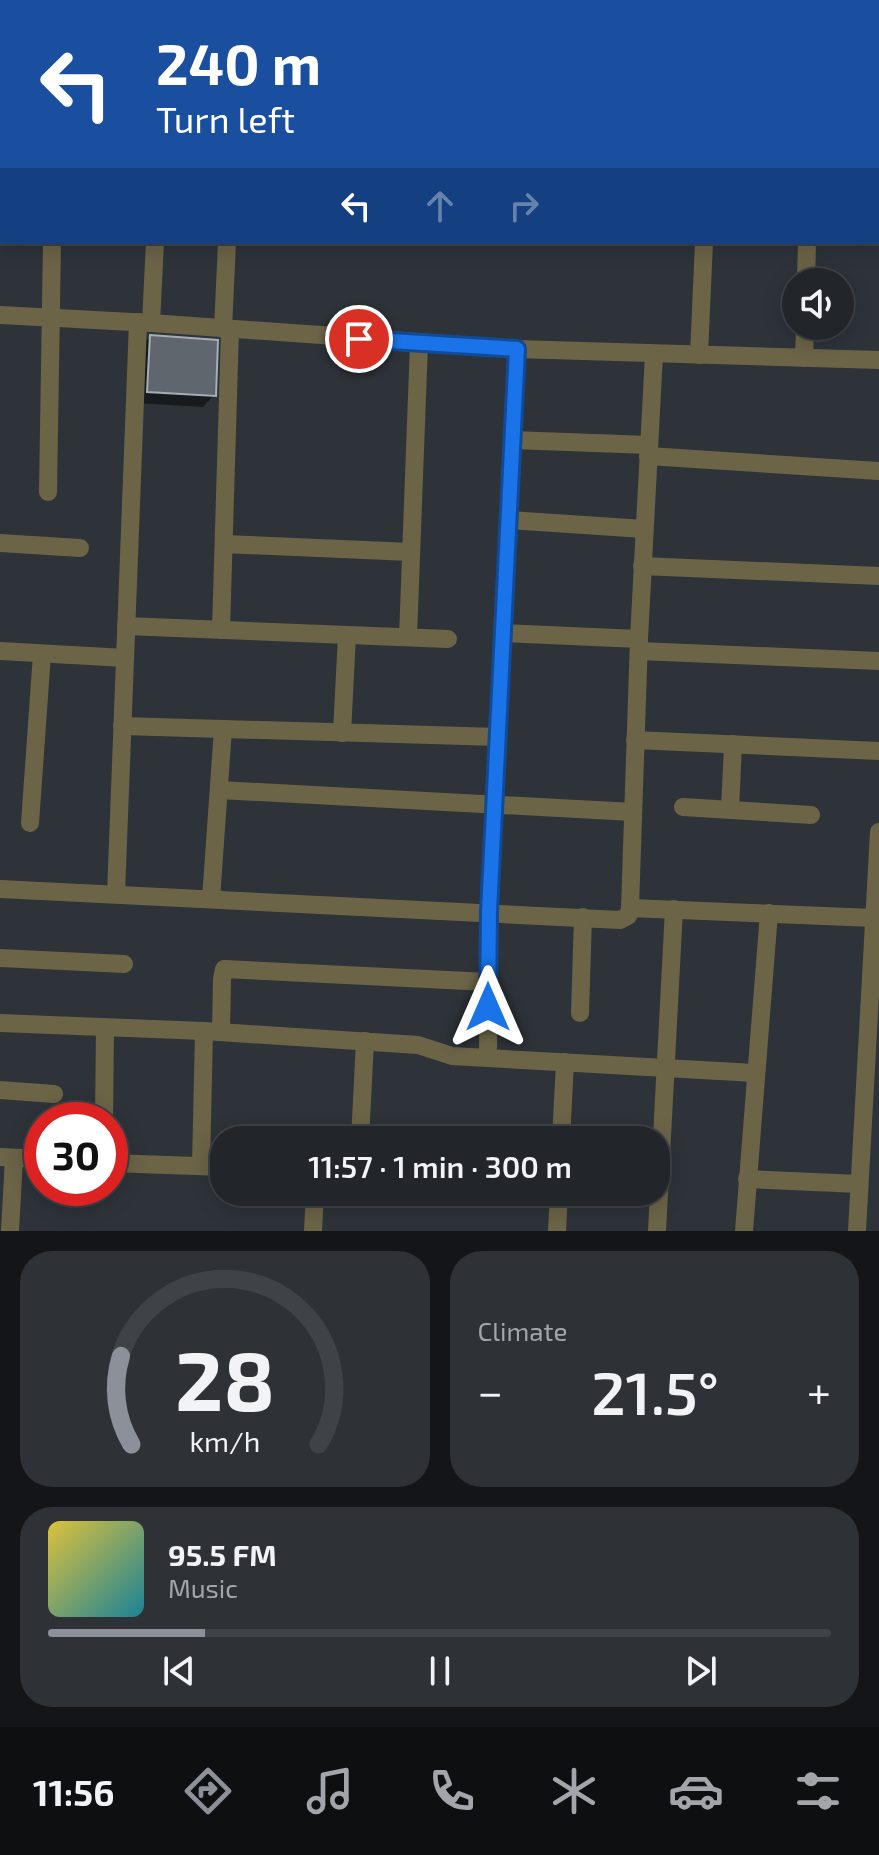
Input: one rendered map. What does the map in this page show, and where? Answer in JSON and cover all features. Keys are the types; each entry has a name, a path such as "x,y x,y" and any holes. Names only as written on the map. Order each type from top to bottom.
{"street":[{"path":"48,492 52,244"},
{"path":"116,894 126,626 145,322 155,244"},
{"path":"221,630 227,244"},
{"path":"699,355 704,244"},
{"path":"806,268 807,244"},
{"path":"0,315 145,322 517,349 879,360"},
{"path":"804,358 805,340"},
{"path":"408,637 419,343"},
{"path":"488,1057 489,912 517,349"},
{"path":"0,889 625,919 630,908 642,566 654,354"},
{"path":"512,440 879,471"},
{"path":"509,520 644,529"},
{"path":"0,543 80,548"},
{"path":"224,544 411,552"},
{"path":"642,566 879,576"},
{"path":"126,626 448,639"},
{"path":"503,633 879,661"},
{"path":"342,733 347,635"},
{"path":"0,651 125,658"},
{"path":"30,823 42,654"},
{"path":"122,726 498,737"},
{"path":"211,899 223,729"},
{"path":"635,740 879,751"},
{"path":"730,810 733,744"},
{"path":"220,790 633,812"},
{"path":"683,807 811,815"},
{"path":"857,1231 879,832"},
{"path":"630,908 874,918"},
{"path":"657,1231 674,909"},
{"path":"744,1231 769,913"},
{"path":"580,1013 583,917"},
{"path":"0,958 124,964"},
{"path":"201,1166 212,1031 224,969 488,982"},
{"path":"0,1023 212,1031 365,1041 418,1045 452,1056 755,1073"},
{"path":"104,1102 105,1028"},
{"path":"361,1126 365,1041"},
{"path":"562,1126 565,1062"},
{"path":"0,1090 54,1094"},
{"path":"7,1158 10,1231"},
{"path":"128,1164 210,1166"},
{"path":"747,1179 859,1184"},
{"path":"313,1231 314,1206"},
{"path":"557,1231 558,1206"}],"building":[{"path":"150,335 218,340 216,396 147,392"}],"route":[{"path":"359,339 517,349 489,912 488,1007"}]}
